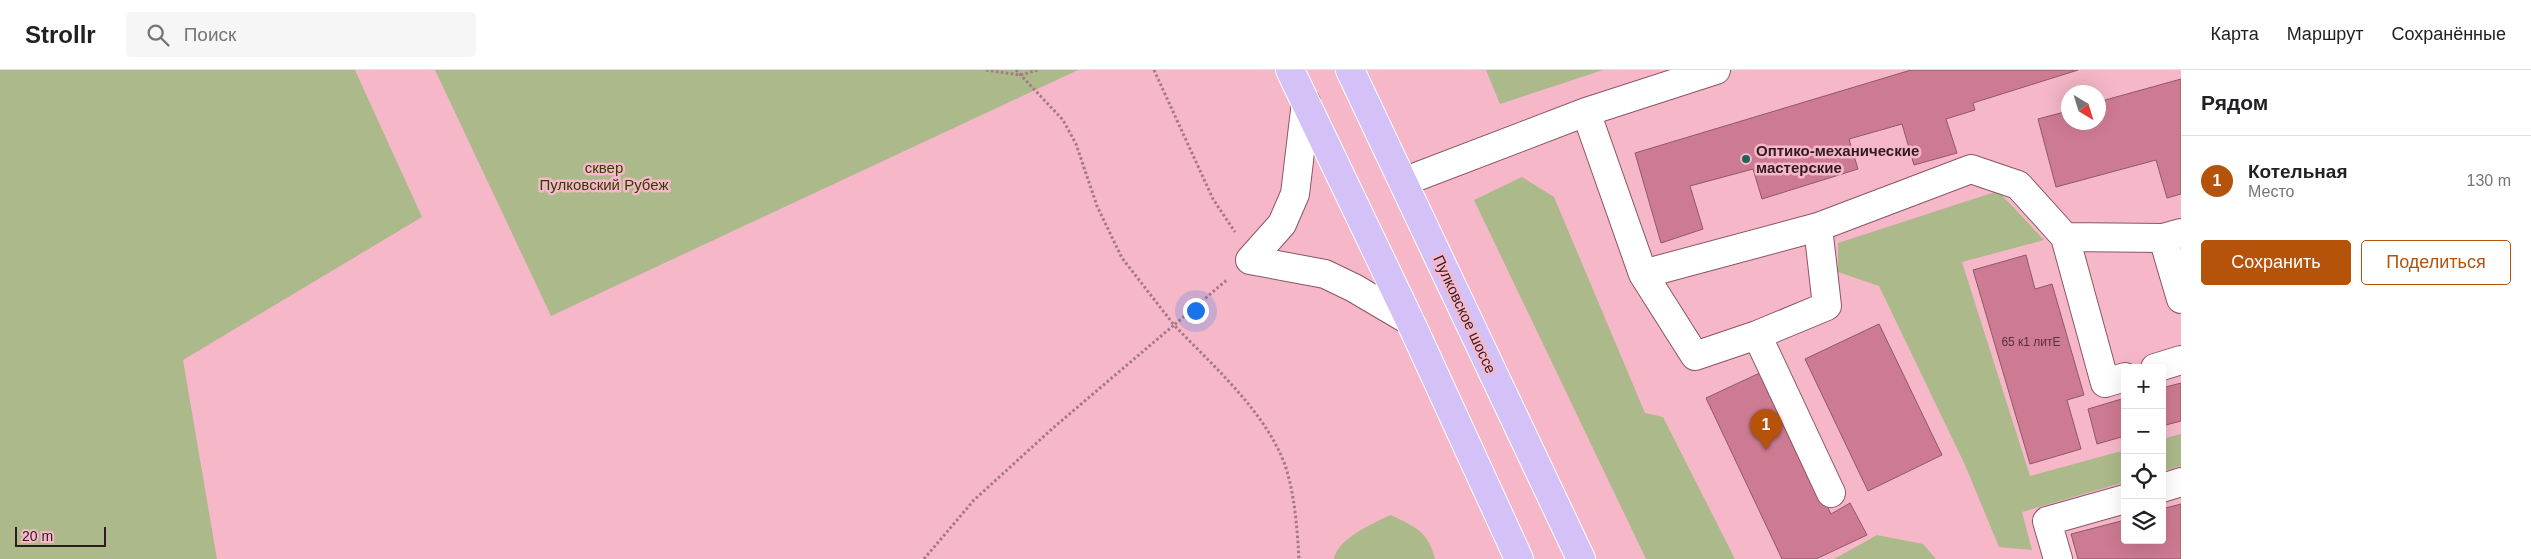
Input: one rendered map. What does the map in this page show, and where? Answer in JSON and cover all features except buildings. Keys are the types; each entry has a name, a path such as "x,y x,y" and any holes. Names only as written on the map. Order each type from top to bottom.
{"highway":[{"path":"1290,70 1410,321 1519,559"},
{"name":"Пулковское шоссе","path":"1350,70 1581,559"}],"street":[{"path":"1403,182 1586,112 1716,70"},
{"path":"1245,249 1282,224 1295,194 1306,102"},
{"path":"1586,112 1643,274 1696,356 1757,335 1827,306 1818,227"},
{"path":"1643,274 1818,227 1971,169 2018,185 2065,236 2105,383 2121,378"},
{"path":"2065,236 2172,235 2181,299"},
{"path":"1245,249 1325,274 1354,288 1410,321"},
{"path":"1757,335 1831,493"},
{"path":"2166,365 2181,360"},
{"path":"2166,487 2181,482"},
{"path":"2058,559 2047,521 2122,499"}],"path":[{"path":"986,70 1020,75 1038,70"},
{"path":"1016,70 1063,120 1076,144 1097,206 1122,258 1174,325 1238,392 1274,441 1285,466 1295,512 1299,559"},
{"path":"924,559 974,500 1053,428 1174,325 1245,249 1213,200 1154,70"}],"green space":[{"path":"0,70 355,70 422,217 183,360 217,559 0,559"},
{"name":"сквер Пулковский Рубеж","path":"435,70 1078,70 551,316"},
{"path":"1486,70 1603,70 1500,104"},
{"path":"1522,177 1554,197 1645,413 1663,417 1735,559 1646,559 1474,200"},
{"path":"1998,191 2044,240 1962,262 2030,476 2121,451 2121,483 2022,512 2032,550 1999,547 1965,465 1879,286 1838,272 1838,243"},
{"path":"2181,434 2181,466 2166,470 2166,454 2166,438"},
{"path":"1391,515 1414,527 1424,536 1429,542 1435,559 1334,559 1342,545 1349,538"},
{"path":"1877,535 1923,544 1936,559 1834,559"}],"place":[{"name":"Оптико-механические мастерские","path":"1746,159"},
{"name":"Котельная","path":"1766,450"}]}
